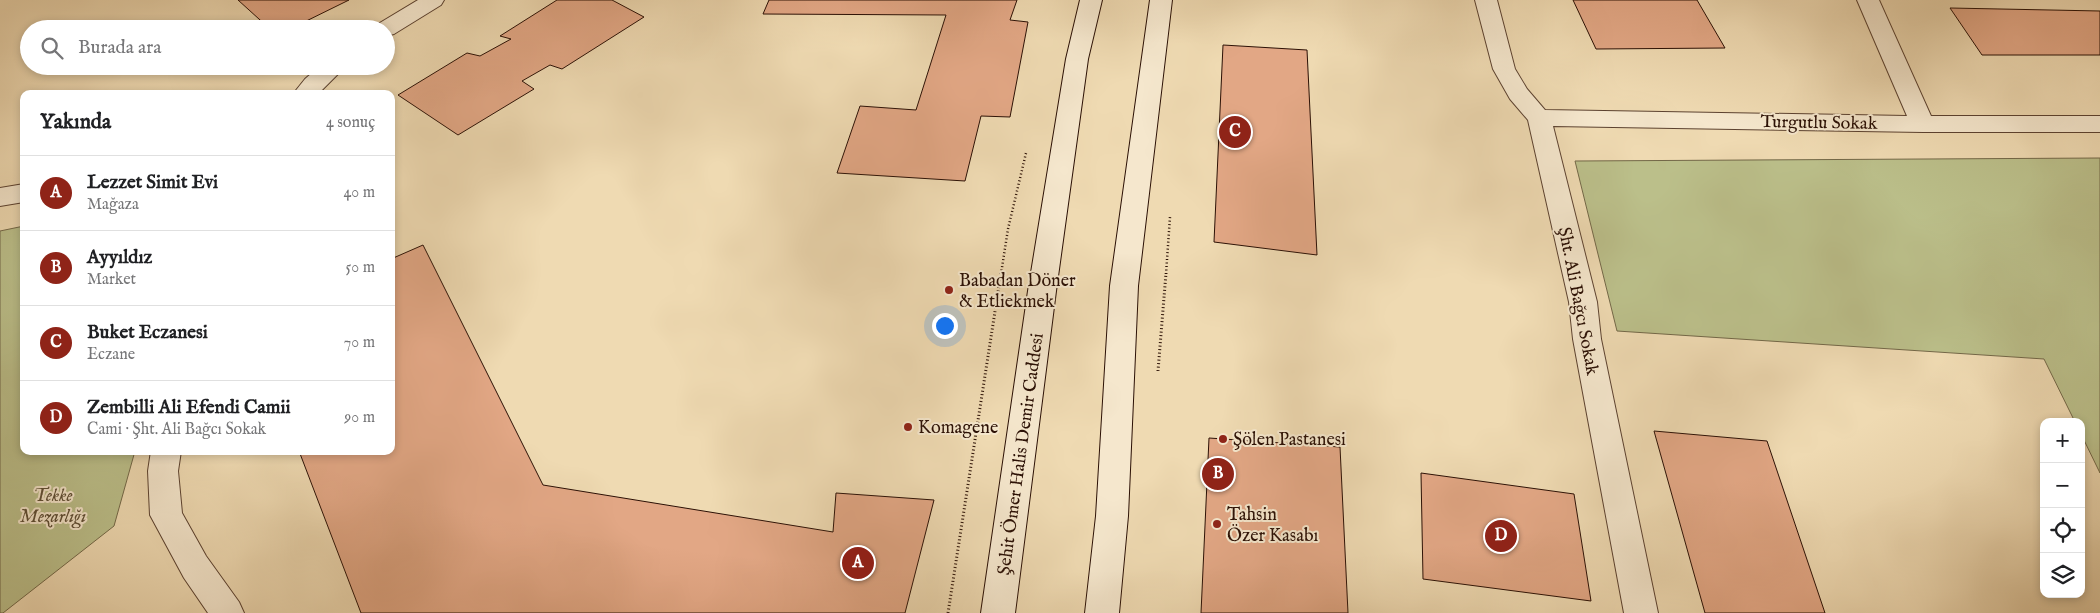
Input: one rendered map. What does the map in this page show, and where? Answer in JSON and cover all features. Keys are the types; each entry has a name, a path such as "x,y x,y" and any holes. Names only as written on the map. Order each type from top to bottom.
{"street":[{"path":"395,23 433,0"},
{"name":"Şehit Ömer Halis Demir Caddesi","path":"998,613 1042,291 1076,68 1091,0"},
{"path":"1102,613 1112,516 1124,286 1161,0"},
{"name":"Şht. Ali Bağcı Sokak","path":"1486,0 1504,69 1518,94 1539,118 1583,302 1587,339 1641,613"},
{"path":"1868,0 1923,124"},
{"path":"308,90 324,75"},
{"name":"Turgutlu Sokak","path":"1539,118 1923,124 2100,124"},
{"path":"0,197 20,194"},
{"path":"166,455 164,471 166,515 195,567 227,613"}],"path":[{"path":"948,613 1008,229 1026,152"},
{"path":"1158,380 1170,215"}],"green space":[{"path":"2100,158 2100,473 2085,442 2085,418 2073,418 2044,359 1617,331 1575,161"},
{"name":"Tekke Mezarlığı","path":"20,227 20,455 134,455 114,526 3,613 0,613 0,231"}],"building":[{"path":"238,0 349,0 308,20 260,20"},
{"path":"557,0 612,0 644,17 562,69 550,65 522,81 534,89 458,135 398,95 467,53 480,56 511,39 500,36"},
{"path":"769,0 1017,0 1010,20 1028,22 1010,117 981,116 965,181 837,173 860,106 916,110 946,15 763,14"},
{"path":"1573,0 1697,0 1725,48 1596,49"},
{"path":"1950,8 2100,11 2100,55 1982,55"},
{"path":"1223,45 1307,50 1317,255 1214,242"},
{"path":"423,245 543,485 833,532 836,493 934,500 905,613 361,613 301,455 395,455 395,257"},
{"path":"1654,431 1767,441 1825,613 1705,613"},
{"path":"1209,438 1340,447 1348,613 1201,613"},
{"path":"1421,473 1574,494 1591,601 1423,579"}],"place":[{"name":"Buket Eczanesi","path":"1235,132"},
{"name":"Babadan Döner & Etliekmek","path":"949,290"},
{"name":"Komagene","path":"908,427"},
{"name":"Şölen Pastanesi","path":"1223,439"},
{"name":"Ayyıldız","path":"1218,474"},
{"name":"Tahsin Özer Kasabı","path":"1217,524"},
{"name":"Zembilli Ali Efendi Camii","path":"1501,536"},
{"name":"Lezzet Simit Evi","path":"858,563"}]}
